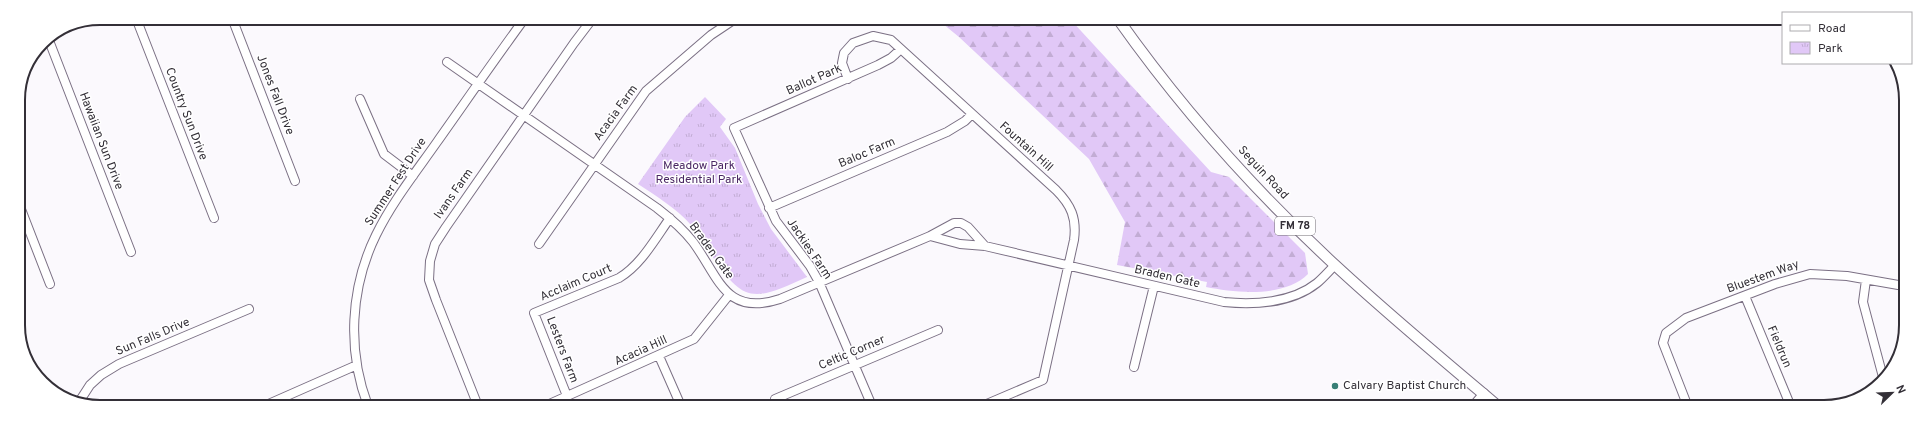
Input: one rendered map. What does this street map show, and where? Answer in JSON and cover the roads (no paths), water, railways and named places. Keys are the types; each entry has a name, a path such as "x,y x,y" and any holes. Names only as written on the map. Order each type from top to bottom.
{"main road":[{"name":"Seguin Road","path":"1123,25 1205,129 1290,221 1335,265 1492,400"}],"street":[{"name":"Country Sun Drive","path":"139,25 214,218"},
{"name":"Jones Fall Drive","path":"235,25 295,181"},
{"name":"Summer Fest Drive","path":"366,400 355,354 354,316 360,278 366,257 386,215 520,25"},
{"name":"Ivans Farm","path":"476,400 436,300 430,280 430,261 435,244 588,25"},
{"name":"Acacia Farm","path":"539,244 646,91 711,35 726,25"},
{"name":"Fountain Hill","path":"848,79 842,63 844,53 853,43 873,36 891,40 1066,200 1075,219 1076,229 1043,380 996,400"},
{"name":"Hawaiian Sun Drive","path":"51,44 132,252"},
{"name":"Ballot Park","path":"734,128 878,65 891,58 901,49"},
{"name":"Braden Gate","path":"447,62 670,218 692,241 729,295 742,302 767,303 930,236 954,223 961,223 968,227 985,246"},
{"path":"360,99 384,154 413,176"},
{"name":"Baloc Farm","path":"769,208 947,132 966,121 972,114"},
{"name":"Jackies Farm","path":"734,128 776,221 810,266 820,282 869,400"},
{"name":"Acclaim Court","path":"534,313 628,273 636,266 670,218"},
{"path":"25,219 50,284"},
{"name":"Braden Gate","path":"930,236 960,244 985,246 1224,302 1241,304 1285,298 1305,291 1317,283 1335,265"},
{"name":"Bluestem Way","path":"1685,400 1664,348 1663,337 1672,327 1686,318 1775,284 1810,274 1826,274 1899,285"},
{"path":"1866,280 1863,302 1883,372"},
{"path":"1134,367 1154,286"},
{"name":"Acacia Hill","path":"558,400 694,339 729,295"},
{"name":"Fieldrun","path":"1745,296 1788,400"},
{"name":"Sun Falls Drive","path":"82,397 90,385 101,375 120,364 249,309"},
{"name":"Lesters Farm","path":"534,313 567,396"},
{"name":"Celtic Corner","path":"780,400 938,330"},
{"path":"659,356 678,400"},
{"path":"278,400 357,365"},
{"path":"1478,400 1484,393"}],"place":[{"name":"Calvary Baptist Church","path":"1335,386"}],"park label":[{"name":"Meadow Park Residential Park","path":"699,173"}]}
